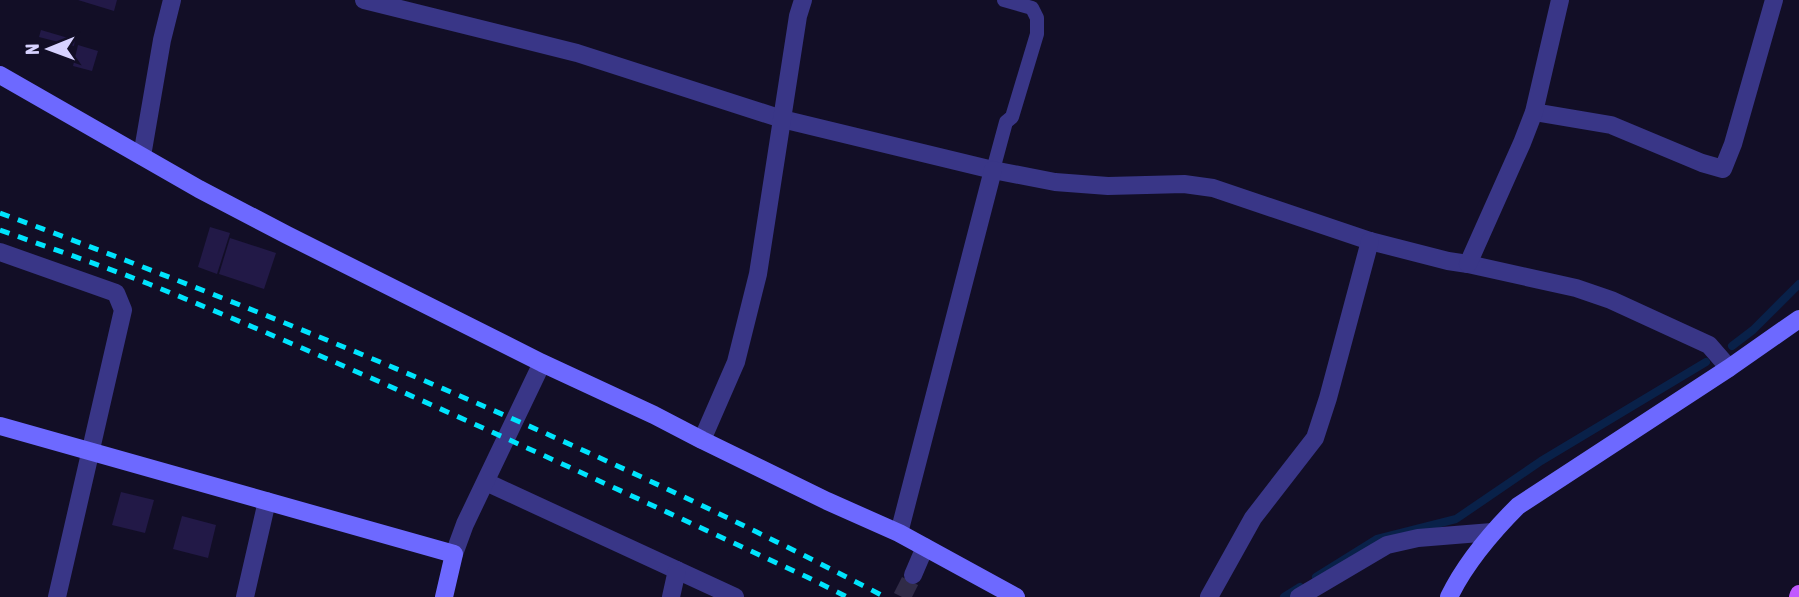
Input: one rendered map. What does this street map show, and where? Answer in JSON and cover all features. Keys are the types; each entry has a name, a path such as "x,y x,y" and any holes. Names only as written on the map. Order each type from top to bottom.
{"street":[{"path":"142,156 162,40 172,0"},
{"path":"364,0 577,53 782,119 993,170 1055,182 1108,186 1184,184 1213,188 1370,241 1448,261 1576,288 1611,300 1709,345 1729,368"},
{"path":"702,440 736,362 758,274 798,16 803,0"},
{"path":"1468,264 1534,112 1560,0"},
{"path":"1534,112 1611,125 1723,169 1733,144 1774,0"},
{"path":"0,75 254,217 542,363 899,533 1016,597"},
{"path":"899,533 993,170"},
{"path":"1209,597 1253,518 1315,438 1370,241"},
{"path":"0,252 116,293 123,310 57,597"},
{"path":"1449,597 1457,581 1492,532 1518,506 1799,320"},
{"path":"444,597 454,554 465,524 542,363"},
{"path":"0,426 454,554"},
{"path":"486,482 735,597"},
{"path":"245,597 267,501"},
{"path":"1299,597 1387,545 1418,538 1492,532"},
{"path":"913,575 926,547"},
{"path":"671,597 677,570"}],"lane":[{"path":"993,170 1006,122 1012,117 1037,34 1038,18 1032,8 1004,0"}],"building":[{"path":"78,0 117,0 114,11"},
{"path":"41,30 75,40 74,46 39,37"},
{"path":"78,45 98,51 92,71 73,66"},
{"path":"210,227 230,233 217,274 198,267"},
{"path":"230,238 276,253 264,289 219,274"},
{"path":"121,492 154,500 145,533 112,525"},
{"path":"182,516 216,525 208,558 173,549"}],"waterway":[{"path":"1732,346 1753,330 1799,284"},
{"path":"1316,577 1377,539 1456,519 1541,461 1706,362"},
{"path":"1284,597 1300,587"}],"tunnel":[{"path":"902,597 913,575"}],"railway":[{"path":"0,213 226,299 449,391 669,490 885,597"},
{"path":"0,230 149,284 315,354 562,464 847,597"}]}
